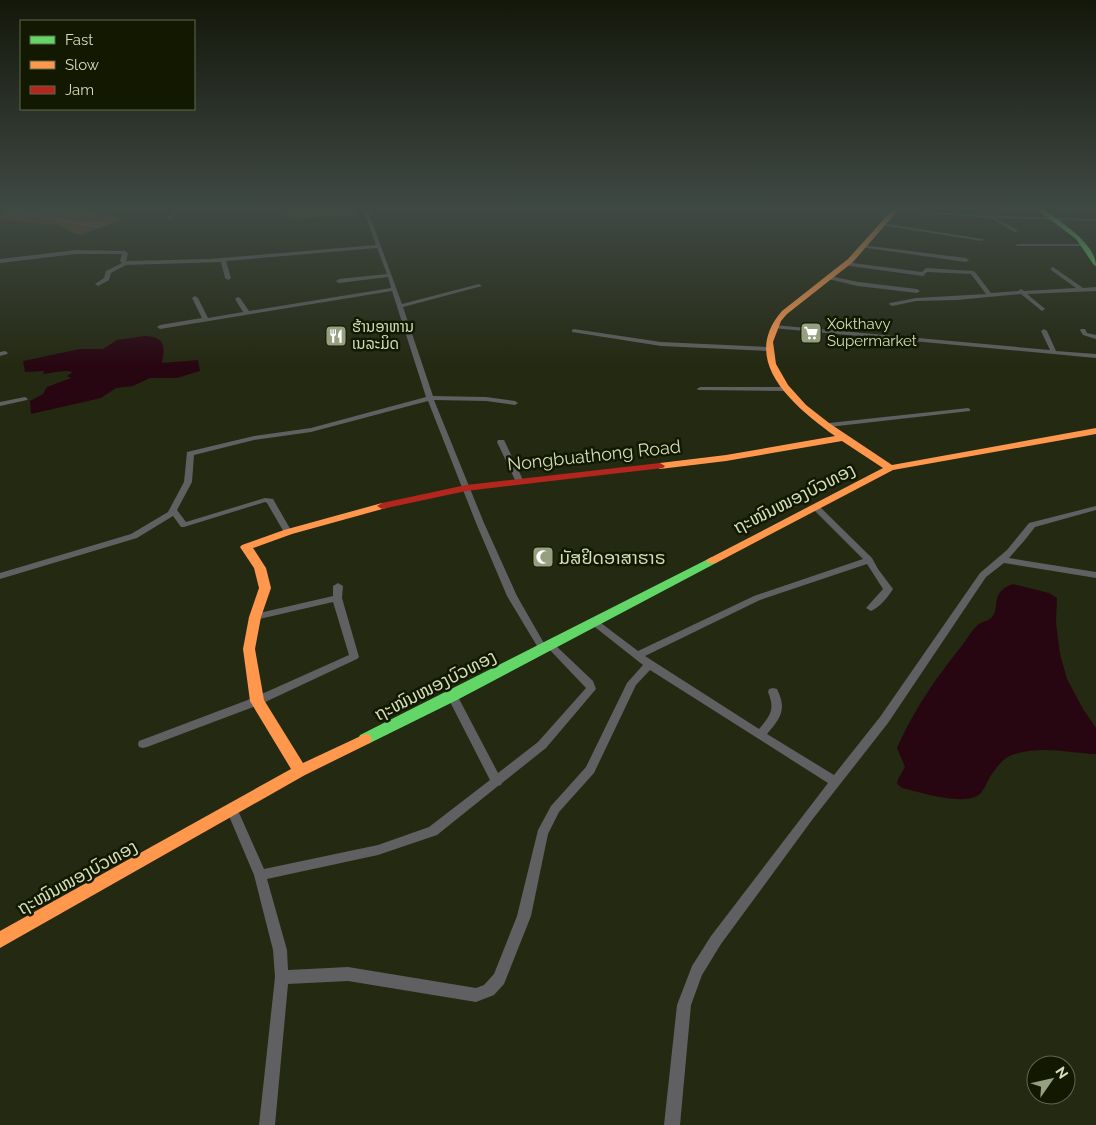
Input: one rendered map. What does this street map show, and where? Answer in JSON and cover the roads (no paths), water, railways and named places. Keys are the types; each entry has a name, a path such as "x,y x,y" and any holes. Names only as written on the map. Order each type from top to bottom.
{"street":[{"path":"123,260 126,263"},
{"path":"98,284 107,279 108,272 126,263 207,260"},
{"path":"223,260 228,278"},
{"path":"260,875 378,850 433,831 542,745 591,689 589,684 547,647 512,596 430,398 384,260"},
{"path":"848,260 830,278 783,315 774,326 769,349 772,365 786,389 801,404 890,468"},
{"path":"845,264 925,274 926,270 973,273 988,294"},
{"path":"1053,269 1082,289"},
{"path":"339,281 390,275"},
{"path":"830,278 858,284 917,291"},
{"path":"401,306 479,286"},
{"path":"160,328 394,289"},
{"path":"892,304 910,299 1021,291 1096,289"},
{"path":"1021,291 1042,309"},
{"path":"195,298 206,320"},
{"path":"238,299 247,313"},
{"path":"774,326 1096,356"},
{"path":"1084,330 1085,334 1096,337"},
{"path":"574,331 661,344 769,349"},
{"path":"1044,331 1054,352"},
{"path":"700,389 786,389"},
{"path":"0,576 134,536 174,512 188,482 190,454 254,438 311,430 430,398 486,399 515,403"},
{"path":"0,404 24,399"},
{"path":"829,425 968,410"},
{"name":"ຖະໜົນໜອງບົວທອງ","path":"0,940 300,772 452,696 890,468 1009,445 1096,431"},
{"name":"Nongbuathong Road","path":"255,617 265,588 260,568 246,547 288,532 395,503 466,488 519,480 726,458 846,437"},
{"path":"501,442 519,480"},
{"path":"174,512 184,525 265,500 270,501 288,532"},
{"path":"815,507 869,560 888,589 886,594 872,608"},
{"path":"672,1125 684,1005 697,971 716,940 808,816 884,720 983,575 1003,560 1022,540 1032,525 1096,508"},
{"path":"637,656 757,598 869,560"},
{"path":"1003,560 1096,575"},
{"path":"143,744 257,701 354,657 337,598 338,586"},
{"path":"300,772 257,701 249,649 255,617 337,598"},
{"path":"594,622 649,666 836,782"},
{"path":"282,977 348,974 476,995 489,990 499,979 524,916 542,834 555,808 590,770 632,683 649,666"},
{"path":"760,735 778,709 778,701 773,692"},
{"path":"452,696 497,782"},
{"path":"232,809 260,875 280,950 282,977 267,1125"}],"place":[{"name":"Xokthavy Supermarket","path":"811,333"},
{"name":"ຮ້ານອາຫານ ເນລະມິດ","path":"336,336"},
{"name":"ມັສຢິດອາສາຮາຣ","path":"543,557"}]}
